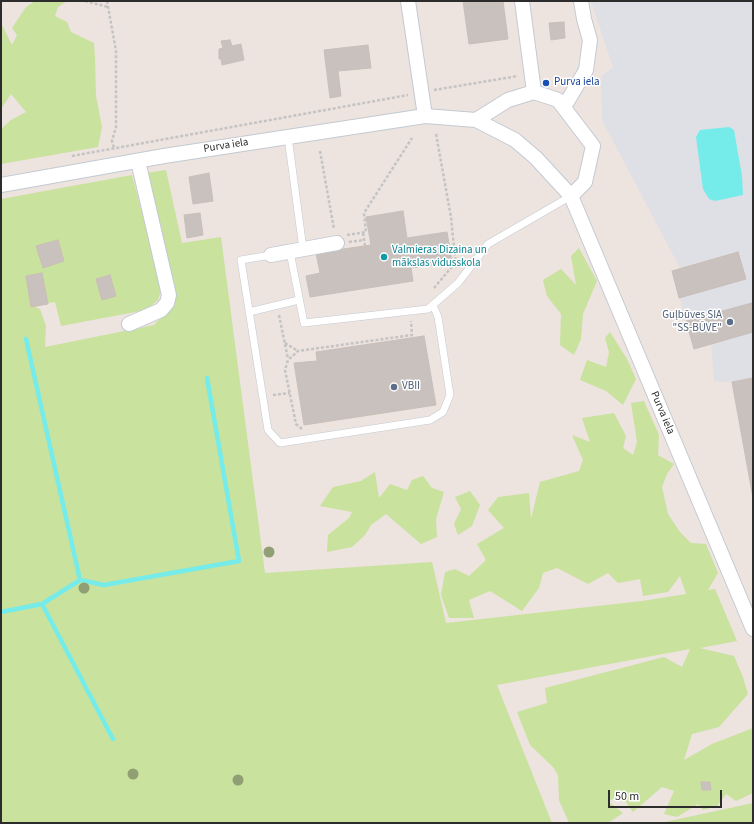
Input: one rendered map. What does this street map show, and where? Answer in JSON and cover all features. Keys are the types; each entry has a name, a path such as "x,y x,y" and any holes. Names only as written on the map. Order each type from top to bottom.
{"street":[{"path":"408,1 425,116"},
{"path":"522,1 534,92"},
{"path":"564,107 586,70 590,40 581,1"},
{"path":"476,120 508,100 534,92 558,100 593,146 585,182 571,196"},
{"name":"Purva iela","path":"1,185 138,161 425,116 476,120 515,140 536,158 571,196 753,629"},
{"path":"129,324 161,310 167,303 169,295 138,161"},
{"path":"271,255 336,240"}],"lane":[{"path":"288,137 299,300 304,323 428,309 458,283 488,244 571,196"},
{"path":"271,255 241,260 268,430 280,443 430,420 443,412 450,396 438,317 433,305"},
{"path":"249,312 299,300"}],"path":[{"path":"85,1 108,7"},
{"path":"107,1 116,51 116,127 112,141 114,148"},
{"path":"436,90 521,75"},
{"path":"69,157 414,94"},
{"path":"436,134 450,217 458,283"},
{"path":"320,151 336,240 366,232 364,213 412,138"},
{"path":"363,233 365,246"},
{"path":"277,305 288,360 285,370 296,424 303,430"},
{"path":"288,360 298,351 412,335 410,311"},
{"path":"284,343 298,351"},
{"path":"263,396 290,393"}],"shaded area":[{"path":"591,1 753,1 753,498 732,383 714,381 711,344 694,349 672,271 680,268 602,120 601,77 613,67"}],"green space":[{"path":"35,1 67,1 58,7 55,16 67,22 71,32 94,43 96,96 102,127 98,147 1,164 1,129 11,120 26,112 11,94 1,109 1,23 12,45 17,35 12,28 26,7"},
{"path":"166,170 182,243 221,237 265,573 432,562 446,623 642,601 686,594 680,576 668,592 643,596 640,579 618,583 608,573 588,584 557,568 543,573 539,588 522,611 490,591 469,600 474,618 449,618 441,595 445,572 455,569 469,576 486,560 477,544 504,528 488,510 498,497 529,493 531,519 540,482 579,471 583,460 572,435 590,442 582,418 614,413 626,436 623,448 633,455 637,442 631,403 644,401 659,435 658,455 674,464 667,474 662,487 668,514 680,532 691,543 706,544 718,573 708,590 715,589 737,641 700,648 734,656 748,694 719,727 692,734 684,760 712,744 753,728 753,793 736,801 726,794 717,806 703,810 698,804 677,817 664,814 674,791 662,787 633,812 621,795 608,801 623,813 608,823 569,823 559,800 558,775 553,767 530,745 517,712 547,703 545,688 664,657 682,667 690,649 497,685 552,823 1,823 1,199 132,175 162,287 158,300 146,310 61,326 55,302 33,306 40,309 46,326 45,347 154,325 165,313 173,297 172,278 145,173"},
{"path":"579,248 597,281 583,314 581,339 574,355 560,345 561,314 547,296 543,280 561,269 576,285 571,256"},
{"path":"610,332 627,359 636,379 623,405 606,391 580,380 587,360 606,367 609,352 605,338"},
{"path":"375,472 379,498 390,484 407,490 412,480 423,476 432,488 444,492 436,519 437,537 421,544 386,514 371,525 365,535 352,547 327,552 328,535 349,518 352,512 320,506 333,487 361,481"},
{"path":"470,491 480,505 472,526 458,535 454,524 461,509 455,497"},
{"path":"753,803 753,823 660,823"}],"water":[{"path":"729,127 734,130 742,176 743,195 715,201 709,199 703,189 696,137 700,130"}],"building":[{"path":"463,1 503,1 508,39 469,44"},
{"path":"564,22 565,38 551,40 549,23"},
{"path":"230,40 232,46 241,44 244,60 222,65 221,59 219,59 219,49 223,48 221,41"},
{"path":"368,45 371,68 338,71 341,96 330,98 324,50"},
{"path":"209,173 213,201 193,204 189,177"},
{"name":"Valmieras Dizaina un mākslas vidusskola","path":"403,211 407,238 447,232 452,262 411,268 413,281 310,297 306,276 320,273 316,253 371,245 366,217"},
{"path":"200,213 203,235 187,238 184,215"},
{"path":"58,240 64,261 43,268 36,246"},
{"path":"738,252 746,279 679,298 672,271"},
{"path":"42,273 48,304 31,307 26,276"},
{"path":"110,275 116,296 102,300 96,279"},
{"path":"752,303 753,332 694,349 686,321"},
{"path":"424,336 436,405 304,425 294,363 317,361 316,352"},
{"path":"753,378 753,498 732,382"},
{"path":"701,782 710,782 711,790 702,790"}],"waterway":[{"path":"26,339 80,580"},
{"path":"1,612 42,604 80,580 104,585 239,561 207,378"},
{"path":"42,604 113,739"}],"place":[{"name":"Purva iela","path":"546,83"},
{"name":"Valmieras Dizaina un mākslas vidusskola","path":"384,257"},
{"name":"Guļbūves SIA \"SS-BŪVE\"","path":"730,322"},
{"name":"VBII","path":"394,387"}]}
